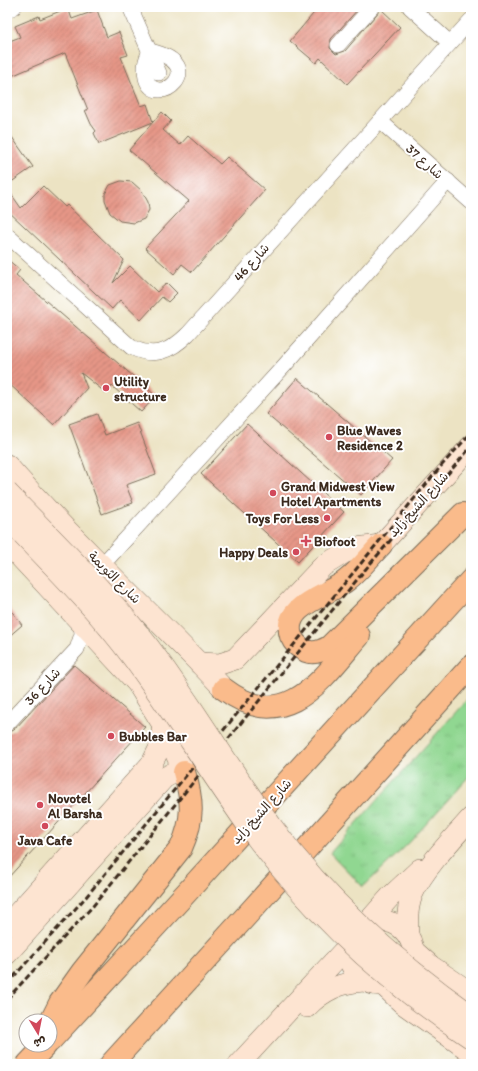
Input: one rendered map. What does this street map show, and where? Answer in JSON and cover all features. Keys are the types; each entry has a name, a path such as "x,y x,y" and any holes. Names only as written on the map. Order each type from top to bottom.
{"highway":[{"path":"381,544 347,580 331,592 312,600 296,612 290,625 290,632 296,645 309,652 316,652 329,647 467,510"},
{"path":"224,690 246,703 271,706 289,703 306,694 316,686 467,510"},
{"name":"شارع الشيخ زايد","path":"58,1031 193,886 471,580"},
{"path":"111,1064 471,666"},
{"path":"55,1013 60,1003 82,972 180,848 187,834 191,803 184,772"}],"street":[{"path":"7,10 14,7"},
{"path":"130,7 159,73"},
{"path":"338,45 372,7"},
{"path":"410,7 450,43"},
{"name":"شارع 46","path":"7,235 131,347 146,353 163,352 177,344 188,334 471,20"},
{"name":"شارع 37","path":"380,121 471,202"},
{"path":"103,564 284,366 448,181"},
{"name":"شارع الشيخ زايد","path":"381,544 471,446"},
{"path":"7,496 10,490 9,467"},
{"name":"شارع الثويمة","path":"9,467 41,503 103,564 224,690"},
{"path":"7,492 114,604 146,643 175,683 235,775 274,830 308,872 345,912 385,950 428,985 471,1015"},
{"path":"41,503 17,505 7,517 99,617 131,655 160,695 217,783 259,841 291,880 332,924 375,965 421,1003 471,1038"},
{"path":"7,543 137,683 163,725 184,772 173,773 164,778 7,954"},
{"path":"199,663 220,664 235,659 322,566 333,558 356,548 381,544"},
{"path":"77,648 82,634 80,620"},
{"path":"77,648 91,644 103,645"},
{"name":"شارع 36","path":"7,724 77,648"},
{"path":"7,925 152,763 160,747 163,725"},
{"path":"239,1064 349,946 355,933 366,924 390,897 465,825"},
{"path":"255,1064 321,994 334,986 349,982 392,984 406,974 410,966 410,942 407,915 412,895 423,877 465,825"},
{"path":"366,924 384,921 393,923 431,966 471,992"},
{"path":"349,946 349,962 358,976 374,983 471,1052"}],"green space":[{"path":"471,695 471,774 409,843 363,887 330,853"}],"building":[{"path":"319,7 360,7 331,39 330,48 336,54 345,51 381,9 400,27 347,84 320,58 316,63 290,41"},
{"path":"68,8 72,19 97,10 107,37 119,32 128,55 121,57 141,106 147,104 153,122 99,144 94,133 96,131 85,110 88,110 65,53 7,78 7,42 20,37 15,26 39,16 40,19"},
{"path":"162,112 171,121 163,130 180,145 188,136 220,164 227,157 265,190 192,272 182,264 174,274 145,248 189,201 129,150"},
{"path":"7,130 33,167 7,185"},
{"path":"121,181 132,182 142,191 148,202 149,210 144,219 134,223 120,221 110,213 105,200 105,194 110,185"},
{"path":"43,186 65,207 67,205 124,260 113,283 130,266 157,292 167,283 177,293 168,302 162,297 141,320 120,300 112,309 7,210 7,188 21,208"},
{"path":"7,259 20,270 16,275 156,396 141,412 112,386 106,393 81,373 87,388 54,425 7,382"},
{"name":"Blue Waves Residence 2","path":"297,378 392,460 361,495 266,414"},
{"path":"97,414 105,435 137,423 156,474 126,485 133,503 102,514 69,424"},
{"name":"Grand Midwest View Hotel Apartments","path":"247,424 344,512 298,562 201,474"},
{"path":"7,605 22,625 7,638"},
{"name":"Novotel Al Barsha","path":"74,665 145,727 7,879 7,733 14,730"}],"railway":[{"path":"7,984 86,897 442,465 471,433"},
{"path":"7,999 93,906 364,571 471,447"}],"place":[{"name":"Utility structure","path":"106,388"},
{"name":"Blue Waves Residence 2","path":"329,437"},
{"name":"Grand Midwest View Hotel Apartments","path":"273,493"},
{"name":"Toys For Less","path":"327,518"},
{"name":"Biofoot","path":"306,541"},
{"name":"Happy Deals","path":"296,552"},
{"name":"Bubbles Bar","path":"111,736"},
{"name":"Novotel Al Barsha","path":"40,805"},
{"name":"Java Cafe","path":"45,826"}]}
